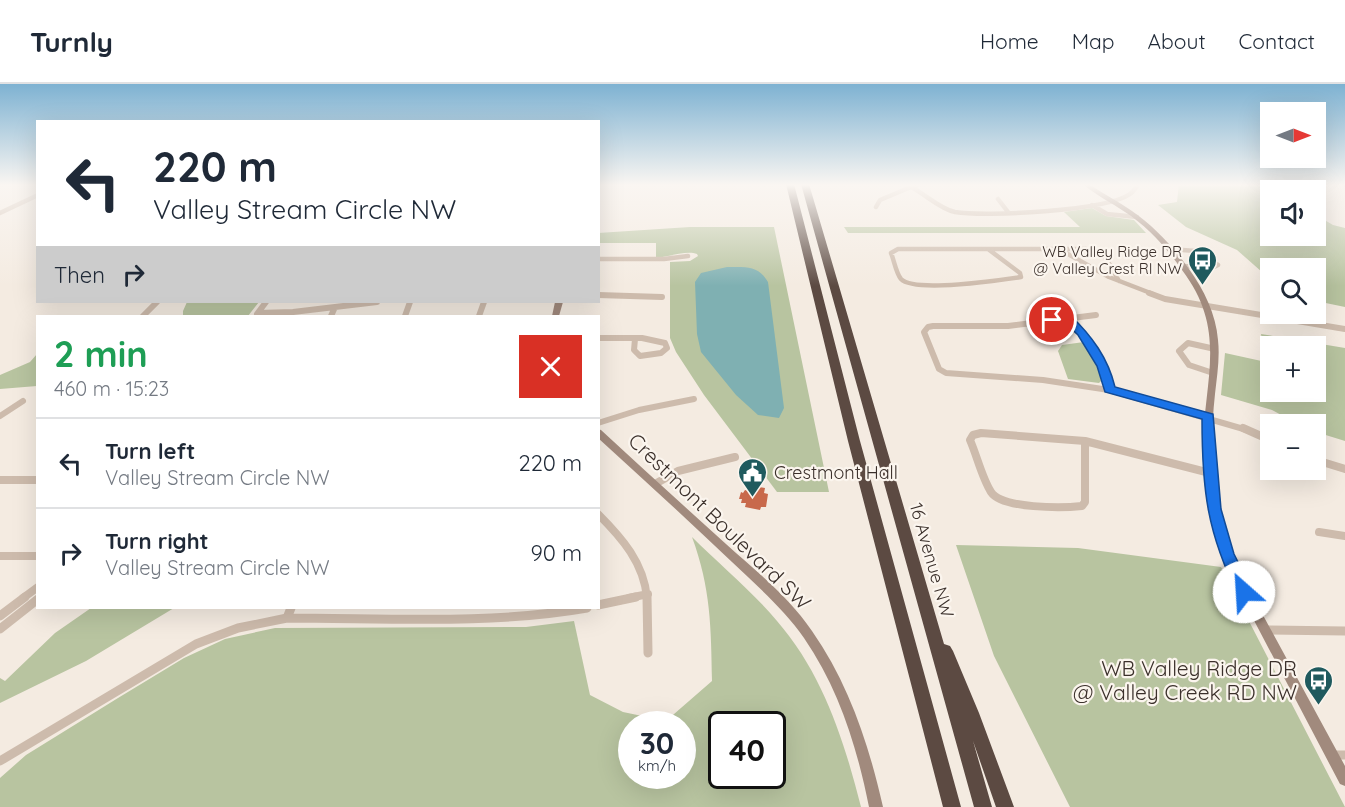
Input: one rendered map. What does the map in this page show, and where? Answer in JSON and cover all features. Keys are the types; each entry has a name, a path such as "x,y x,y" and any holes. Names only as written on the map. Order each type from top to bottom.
{"highway":[{"path":"798,218 854,441 952,807"},
{"name":"16 Avenue NW","path":"815,218 983,807"},
{"path":"924,600 971,713 1005,807"}],"street":[{"path":"1138,218 1184,266 1206,305 1213,327 1215,349 1209,417 1210,473 1214,509 1224,548 1264,630 1344,774"},
{"path":"988,249 1020,273 1021,277 980,284 911,285 901,279 891,253 898,249 988,249 1086,249 1102,254 1119,281"},
{"path":"1058,249 1119,281 1165,299 1345,329"},
{"path":"1169,249 1196,251 1218,265 1214,268 1184,266"},
{"path":"600,259 664,260 688,256"},
{"path":"600,295 662,297"},
{"path":"144,315 156,303"},
{"path":"257,315 266,303"},
{"path":"257,315 369,303"},
{"path":"1206,305 1260,310"},
{"path":"331,315 335,307"},
{"path":"1096,315 1008,326 933,326 928,327 924,332 939,369 946,373 1055,381 1109,390 1236,425 1260,436"},
{"path":"1066,318 1082,333 1099,357 1107,375 1109,390"},
{"path":"1326,321 1345,324"},
{"path":"600,338 635,339 660,341 665,344 666,348 661,353 640,356 634,352 635,339"},
{"path":"1213,373 1189,365 1179,351 1188,343 1215,349"},
{"path":"600,422 639,410 694,399"},
{"path":"0,416 23,400"},
{"path":"1085,441 1085,502 1082,506 1071,507 1007,503 997,499 990,492 970,440 973,435 981,433 1085,441 1210,473"},
{"name":"Crestmont Boulevard SW","path":"600,434 780,601 807,633 823,658 848,708 865,760 876,807"},
{"path":"655,484 678,471 735,457"},
{"path":"1326,463 1345,469"},
{"path":"0,480 36,480"},
{"path":"600,516 624,540 636,558 648,594 648,653"},
{"path":"1319,532 1345,537"},
{"path":"0,556 36,556"},
{"path":"0,616 36,589"},
{"path":"600,605 648,594"},
{"path":"0,629 36,601"},
{"path":"286,618 290,609"},
{"path":"0,761 193,645 228,630 259,621 286,618 522,617 580,609"},
{"path":"1264,630 1345,631"},
{"path":"1332,755 1345,754"}],"green space":[{"path":"1070,218 1134,220 1146,233 848,233 844,227 1080,227"},
{"path":"1174,218 1260,218 1260,246 1326,246 1326,221 1345,228 1345,307 1326,303 1326,258 1260,258 1260,270 1237,250 1186,227"},
{"path":"690,227 774,227 829,492 777,492 704,395 676,352 670,338 670,262 690,261 698,256 697,254 683,253 656,258 656,243 600,243 600,233"},
{"path":"187,303 258,303 249,315 183,315"},
{"path":"1084,342 1097,364 1101,381 1099,383 1068,379 1058,351 1062,345"},
{"path":"1326,345 1345,348 1345,441 1326,435 1326,414 1279,414 1221,395 1225,353 1260,361 1260,402 1326,402"},
{"path":"36,355 36,386 0,389 0,375 30,362"},
{"path":"692,537 767,610 793,641 807,663 839,733 861,807 0,807 0,778 26,755 184,658 225,639 275,628 526,627 574,621 590,695 621,711 618,711 618,789 696,789 696,711 678,711 712,681 709,608 703,574"},
{"path":"956,545 1078,548 1221,567 1345,807 1070,807 994,656"},
{"path":"90,609 172,609 86,661 0,703 0,678 5,681 55,633"}],"water":[{"path":"727,267 746,267 756,270 768,282 784,408 779,418 758,415 736,395 701,352 697,334 695,282 701,273"}],"building":[{"name":"Crestmont Hall","path":"750,486 765,488 764,493 768,494 766,507 761,507 760,510 745,507 746,503 741,503 742,499 739,499 741,492 749,491"}],"place":[{"name":"WB Valley Ridge DR @ Valley Crest RI NW","path":"1203,286"},
{"name":"Crestmont Hall","path":"753,498"},
{"name":"WB Valley Ridge DR @ Valley Creek RD NW","path":"1318,706"}],"route":[{"path":"1052,320 1066,318 1082,333 1104,366 1109,390 1209,417 1209,466 1214,509 1226,554 1244,592"}]}
